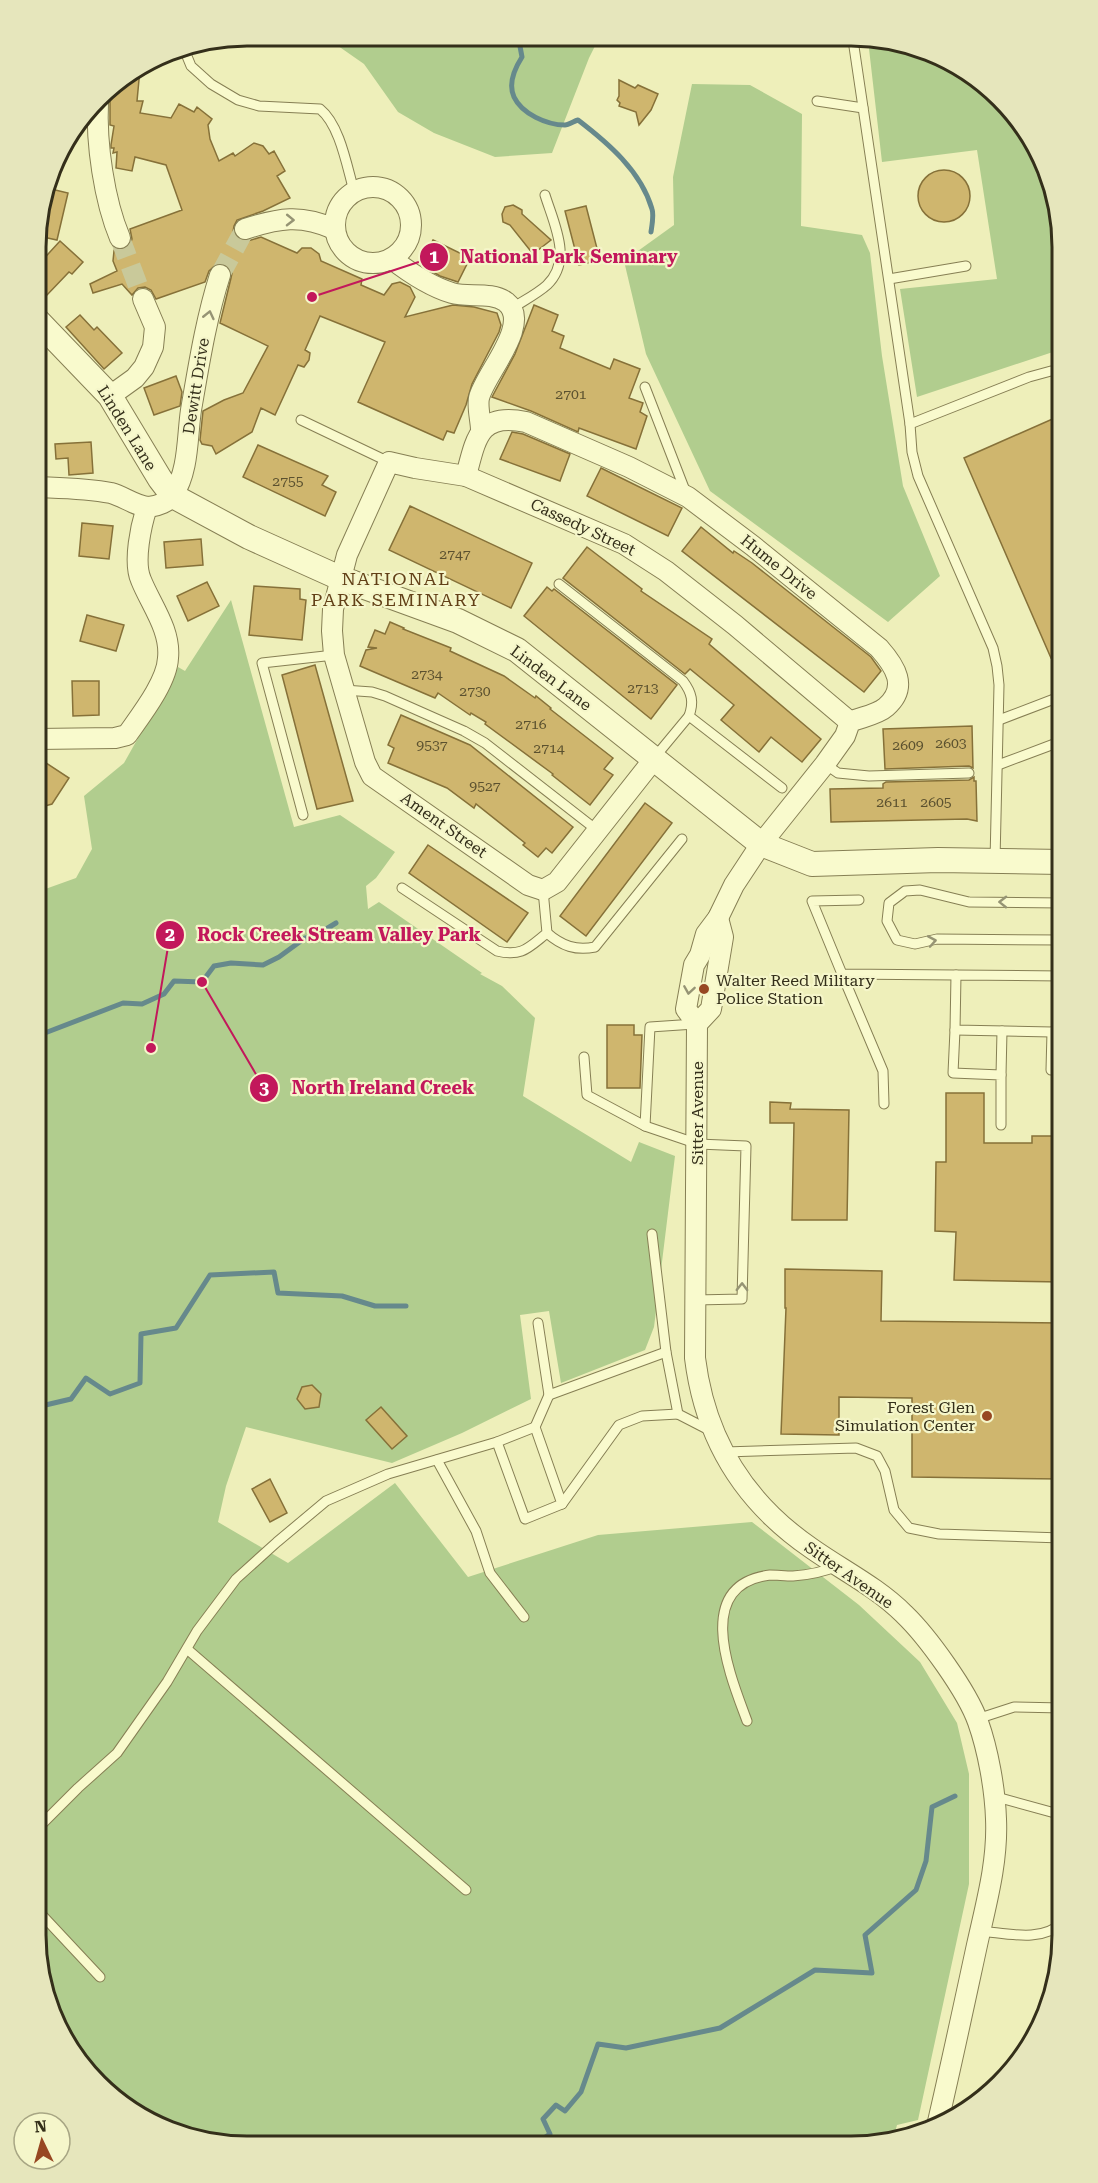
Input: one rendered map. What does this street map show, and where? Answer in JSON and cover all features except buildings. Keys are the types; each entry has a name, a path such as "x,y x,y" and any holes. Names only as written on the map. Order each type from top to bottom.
{"street":[{"path":"99,112 102,164 112,218 120,238"},
{"path":"373,187 382,188 400,197 406,205 411,233 404,248 392,259 376,264 359,261 351,258 340,245 334,229 334,220 341,203 354,191 373,187"},
{"path":"245,229 273,220 312,220 334,229"},
{"path":"392,259 416,278 453,293 502,299 512,309 512,334 479,398 481,430 466,476"},
{"name":"Dewitt Drive","path":"173,496 184,463 207,324 220,275"},
{"path":"110,396 135,378 144,367 153,346 155,327 143,299"},
{"name":"Linden Lane","path":"47,330 110,396 160,479 173,496 249,537 340,578 458,621 517,650 761,844 812,864 938,860 1052,862"},
{"name":"Hume Drive","path":"481,430 499,420 511,419 525,422 619,463 688,497 753,546 879,648 893,664 898,677 896,694 886,708 850,722"},
{"path":"340,578 346,555 389,462"},
{"name":"Cassedy Street","path":"389,462 466,476 624,544 666,571 735,624 850,722"},
{"path":"47,487 96,490 114,494 147,507 161,504 173,496"},
{"path":"47,739 106,739 127,735 166,671 168,647 162,624 140,579 138,565 142,522 147,507"},
{"name":"Ament Street","path":"340,578 333,609 334,655 365,762 372,776 528,885 543,890"},
{"path":"761,844 825,764 844,736 850,722"},
{"path":"543,890 557,882 654,759"},
{"name":"Sitter Avenue","path":"761,844 734,885 718,918 706,934 700,955 694,965 686,1009 698,1024 694,1358 698,1388 713,1432 741,1482 784,1527 874,1590 904,1614 938,1656 972,1707 984,1739 996,1819 996,1844 992,1877 940,2115"}],"lane":[{"path":"854,46 910,424 912,452 918,476 993,648 997,666 999,720 995,861"},
{"path":"187,56 191,66 211,84 238,100 259,106 320,109 327,115 337,135 354,191"},
{"path":"817,101 863,108"},
{"path":"512,309 548,284 559,263 560,242 545,195"},
{"path":"889,279 966,266"},
{"path":"910,424 1029,377 1052,371"},
{"path":"645,387 688,497"},
{"path":"301,420 389,462"},
{"path":"559,584 683,681 689,689 692,707 689,716 654,759"},
{"path":"303,815 262,663 334,655"},
{"path":"345,690 372,692 385,696 464,731 485,743 598,831"},
{"path":"999,720 1052,700"},
{"path":"689,716 782,788"},
{"path":"998,765 1052,745"},
{"path":"825,764 838,773 868,776 969,773"},
{"path":"543,890 548,933 567,946 582,950 595,947 682,839"},
{"path":"402,888 497,951 510,954 523,952 548,933"},
{"path":"1052,903 969,902 920,890 905,891 889,903 887,921 897,939 915,944 937,939 1052,940"},
{"path":"859,900 812,901 883,1071 884,1104"},
{"path":"842,974 1052,976"},
{"path":"956,975 953,1073 1000,1075"},
{"path":"645,1126 650,1027 698,1024"},
{"path":"955,1030 1052,1032"},
{"path":"1001,1125 1002,1031"},
{"path":"584,1058 587,1095 645,1126 698,1143 746,1146 742,1299 695,1300"},
{"path":"652,1234 666,1352 678,1414"},
{"path":"538,1323 549,1395 535,1427 562,1504"},
{"path":"549,1395 666,1352"},
{"path":"497,1442 525,1520 562,1504 619,1425 642,1416 678,1414 713,1432"},
{"path":"46,1820 117,1753 167,1682 197,1631 236,1579 326,1501 388,1474 497,1442 535,1427"},
{"path":"723,1452 856,1448 877,1456 885,1471 894,1510 909,1528 939,1534 1051,1538"},
{"path":"437,1460 476,1531 490,1573 524,1617"},
{"path":"747,1721 728,1666 724,1647 727,1600 736,1588 748,1580 770,1575 795,1576 822,1572 838,1566"},
{"path":"187,1649 466,1890"},
{"path":"977,1719 1014,1707 1051,1708"},
{"path":"993,1796 1051,1812"},
{"path":"46,1919 100,1977"},
{"path":"980,1931 1033,1936 1051,1930"}],"green space":[{"path":"595,46 552,153 495,157 434,133 398,112 364,64 339,47"},
{"path":"869,48 890,50 939,67 962,80 983,96 1002,115 1018,136 1031,159 1048,208 1052,248 1052,352 917,397 900,289 997,279 977,150 882,162"},
{"path":"692,84 750,85 802,114 801,226 862,235 870,253 882,356 903,486 940,576 888,622 710,491 646,354 624,261 674,225 673,177"},
{"path":"231,600 294,827 340,815 395,852 376,878 366,886 368,909 379,902 482,973 480,974 502,986 535,1018 523,1096 631,1162 639,1142 675,1156 654,1327 645,1350 561,1383 549,1311 520,1315 531,1399 462,1433 392,1463 246,1427 226,1486 218,1522 288,1563 395,1483 468,1577 598,1535 752,1522 859,1605 920,1662 957,1723 969,1774 969,1884 918,2120 897,2125 895,2132 864,2136 221,2135 195,2130 171,2121 147,2110 125,2095 105,2078 88,2058 67,2024 50,1975 46,1936 47,889 76,878 92,849 84,796 124,763 178,667 185,671"}],"waterway":[{"path":"520,47 522,57 512,82 512,92 518,103 529,113 551,123 565,125 578,120 612,148 632,170 647,195 653,211 651,232"},
{"path":"47,1032 123,1003 142,1004 164,994 174,981 202,982 214,966 231,963 263,965 279,957 305,938 313,937 336,923"},
{"path":"46,1405 71,1399 86,1378 110,1394 140,1383 141,1334 176,1328 210,1275 274,1272 278,1293 342,1296 375,1306 406,1306"},
{"path":"547,2136 550,2134 543,2119 556,2105 565,2111 581,2092 598,2044 626,2048 720,2028 815,1970 872,1973 865,1935 916,1890 926,1861 932,1807 955,1796"}],"tunnel":[{"path":"220,275 245,229"},
{"path":"120,238 143,299"}],"place":[{"name":"National Park Seminary","path":"312,297"},
{"name":"North Ireland Creek","path":"202,982"},
{"name":"Walter Reed Military Police Station","path":"704,989"},
{"name":"Rock Creek Stream Valley Park","path":"151,1048"},
{"name":"Forest Glen Simulation Center","path":"987,1416"}],"district":[{"name":"NATIONAL PARK SEMINARY","path":"396,588"}]}
